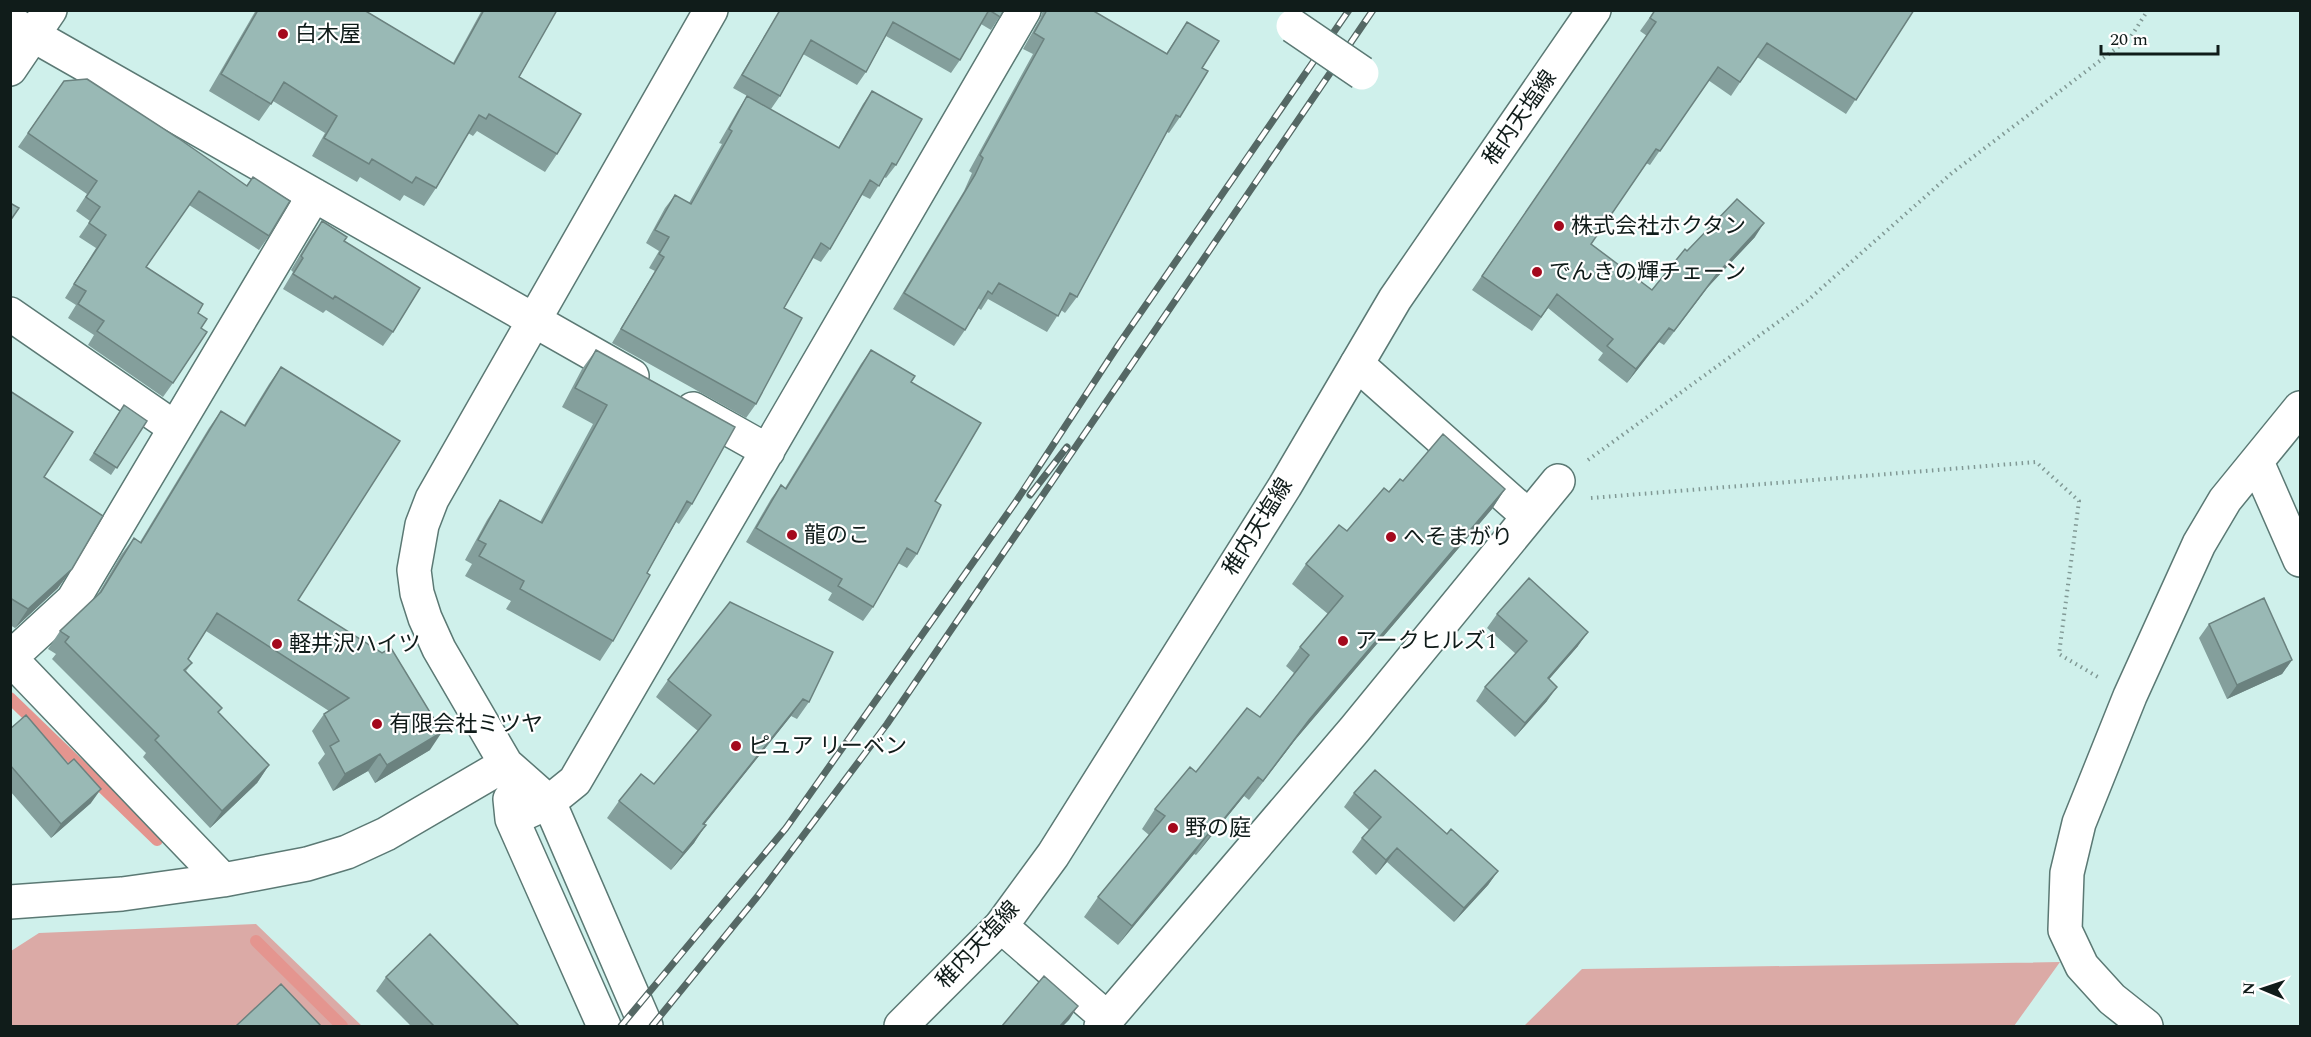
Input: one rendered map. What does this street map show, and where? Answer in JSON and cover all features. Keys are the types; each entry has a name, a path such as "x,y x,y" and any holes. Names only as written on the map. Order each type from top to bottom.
{"main road":[{"path":"646,1026 549,802 506,764 434,639 417,593 414,570 422,525 432,499 711,10"},
{"path":"512,819 549,802 575,782 1024,10"},
{"name":"稚内天塩線","path":"901,1026 1001,926 1053,855 1284,486 1395,299 1594,10"},
{"path":"10,69 32,22 315,195 534,321 768,451"},
{"path":"1293,26 1362,73"},
{"path":"224,880 10,658 73,600 315,195"},
{"path":"10,314 176,428"},
{"path":"1001,926 1105,1023 1355,729 1542,500 1357,364"},
{"path":"2146,1026 2112,999 2082,966 2066,930 2067,873 2079,823 2130,696 2199,544 2225,500 2301,408"},
{"path":"2257,462 2301,560"},
{"path":"506,764 512,819 604,1026"},
{"path":"10,902 122,894 224,880 307,864 347,852 386,834 506,764"}],"path":[{"path":"1542,500 1807,301 1952,173 2130,38 2148,10"},
{"path":"1542,500 2036,462 2079,501 2059,654 2130,696"}],"shaded area":[{"path":"256,924 362,1026 11,1026 11,951 39,933"},
{"path":"2060,962 2014,1026 1524,1026 1582,969"}],"building":[{"path":"258,10 364,10 454,64 484,10 557,10 519,77 581,114 557,154 489,114 486,119 479,115 436,188 416,177 412,183 372,159 369,164 324,138 337,116 284,82 271,104 221,74"},
{"path":"780,10 989,10 960,60 893,22 866,72 811,40 780,96 742,75"},
{"path":"989,10 1004,10 1000,17"},
{"path":"1047,10 1092,10 1167,54 1187,22 1219,41 1202,68 1208,71 1180,117 1176,115 1077,297 1070,293 1058,316 999,283 992,294 988,291 965,330 904,293 975,175 983,158 980,155 1044,39 1034,33"},
{"path":"1655,10 1914,10 1856,100 1767,43 1740,82 1718,67 1660,151 1656,149 1591,244 1652,290 1685,249 1687,251 1737,199 1764,223 1717,274 1674,331 1669,328 1636,369 1607,346 1613,339 1557,294 1541,317 1482,276 1656,22 1650,18"},
{"path":"87,79 247,186 253,177 290,201 269,236 199,191 146,267 203,304 198,313 207,319 201,328 207,332 173,383 97,331 104,321 78,304 86,291 74,284 106,235 89,223 100,207 86,197 97,181 28,133 64,81"},
{"path":"872,91 922,119 896,165 892,163 879,186 870,180 830,249 821,243 784,308 802,318 756,404 621,329 664,257 659,254 669,237 655,230 675,195 691,204 732,131 729,129 747,96 839,148"},
{"path":"10,203 19,208 10,221"},
{"path":"322,221 347,237 344,241 420,288 393,332 335,296 333,299 293,274"},
{"path":"596,350 735,427 692,504 687,501 647,573 650,575 613,641 520,589 524,581 479,556 486,544 478,540 500,500 542,523 607,405 575,388"},
{"path":"871,350 915,376 911,382 981,423 935,501 941,505 917,554 907,548 873,607 838,586 842,579 756,528 781,485 786,489"},
{"path":"281,367 400,441 298,600 382,653 391,648 442,732 387,765 380,754 345,774 330,746 339,741 324,714 349,698 217,613 188,659 192,663 184,670 222,708 218,712 269,765 222,811 155,740 159,736 65,642 69,637 60,631 101,592 134,538 141,543 221,411 245,426"},
{"path":"10,391 73,432 44,477 103,516 72,569 28,609 10,598"},
{"path":"124,405 147,421 117,468 94,453"},
{"path":"1443,434 1505,489 1309,720 1263,781 1258,777 1132,926 1098,897 1165,816 1155,809 1190,767 1196,772 1247,708 1260,717 1309,655 1300,647 1343,596 1306,564 1339,525 1347,531 1384,488 1389,492 1400,479 1403,481"},
{"path":"1529,578 1588,632 1548,678 1557,687 1525,723 1485,687 1527,641 1497,614"},
{"path":"2264,598 2292,660 2237,685 2209,624"},
{"path":"730,602 833,652 809,702 803,699 703,824 706,825 683,853 619,801 641,774 654,784 711,715 668,680"},
{"path":"26,715 68,764 74,759 101,789 61,824 10,765 10,729"},
{"path":"1375,770 1447,834 1451,829 1498,871 1464,908 1397,848 1386,860 1362,838 1381,817 1354,793"},
{"path":"430,934 519,1026 434,1026 386,977"},
{"path":"1044,976 1078,1006 1060,1026 1002,1026"},
{"path":"281,984 321,1026 236,1026"}],"waterway":[{"path":"10,698 157,840"},
{"path":"256,941 342,1026"}],"railway":[{"path":"621,1026 786,828 1017,500 1119,344 1349,10"},
{"path":"652,1026 757,897 887,724 1373,10"},
{"path":"1030,495 1067,447"}],"place":[{"name":"白木屋","path":"283,34"},
{"name":"株式会社ホクタン","path":"1559,226"},
{"name":"でんきの輝チェーン","path":"1537,272"},
{"name":"龍のこ","path":"792,535"},
{"name":"へそまがり","path":"1391,537"},
{"name":"アークヒルズ1","path":"1343,641"},
{"name":"軽井沢ハイツ","path":"277,644"},
{"name":"有限会社ミツヤ","path":"377,724"},
{"name":"ピュア リーベン","path":"736,746"},
{"name":"野の庭","path":"1173,828"}]}
